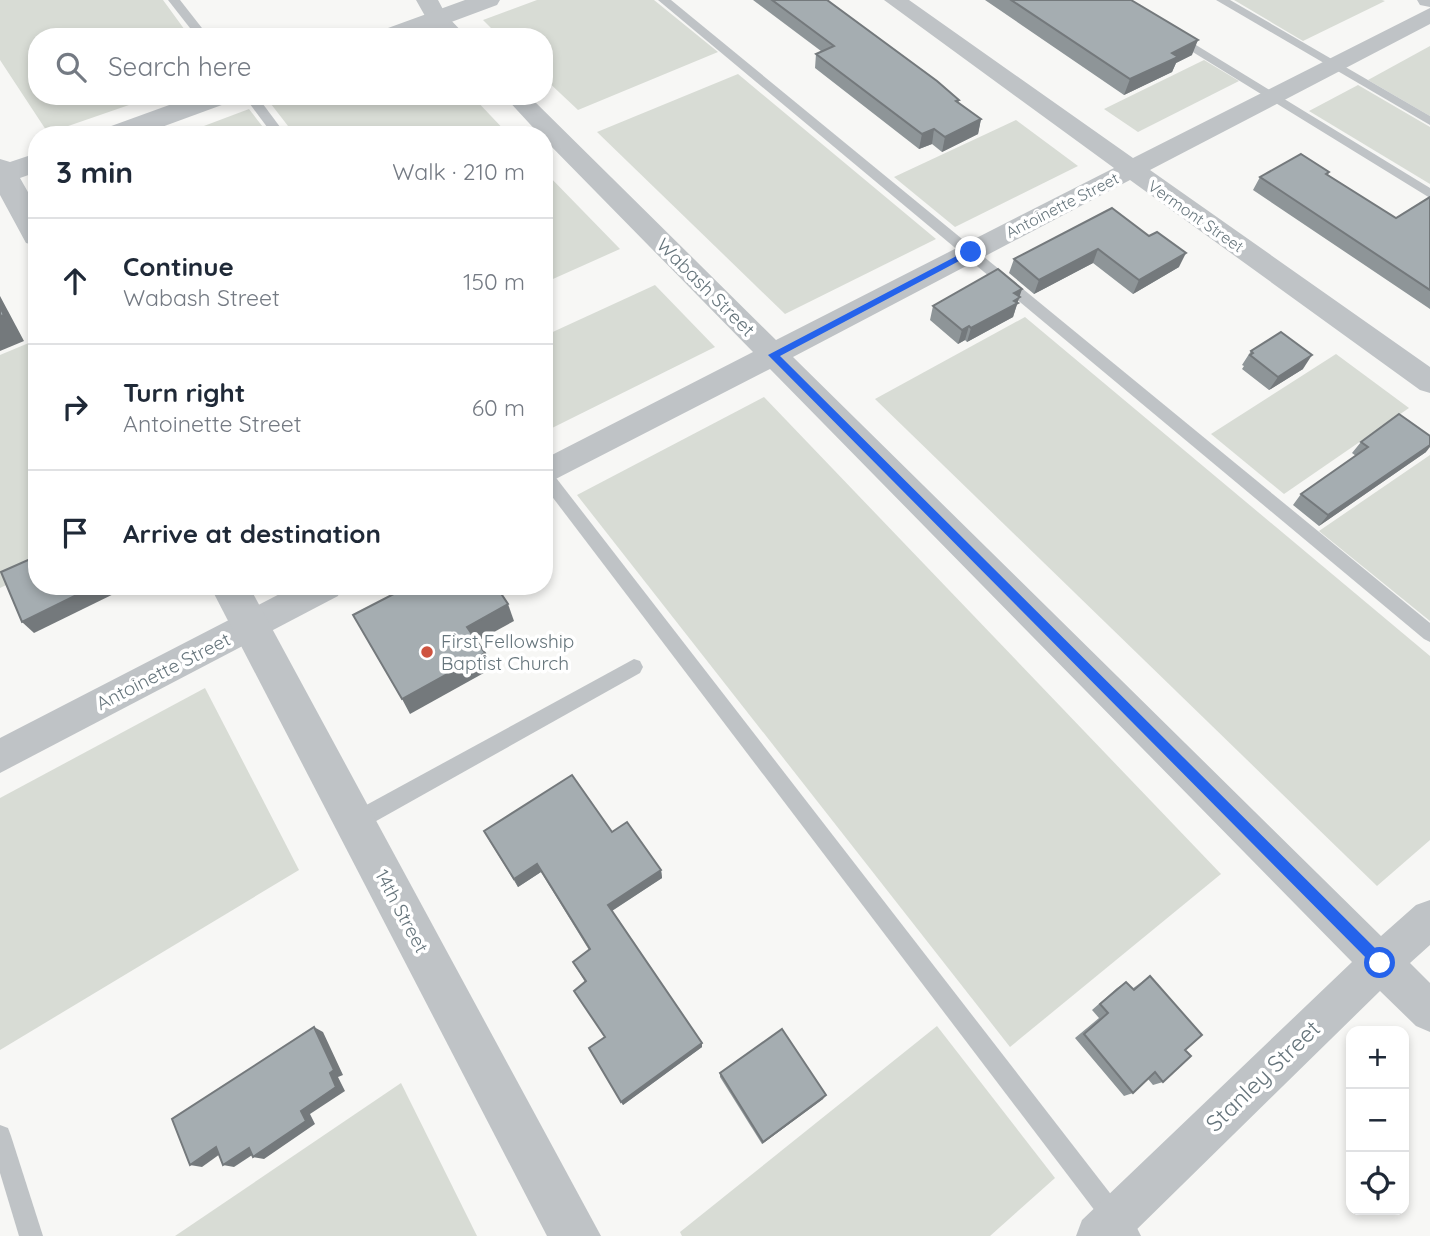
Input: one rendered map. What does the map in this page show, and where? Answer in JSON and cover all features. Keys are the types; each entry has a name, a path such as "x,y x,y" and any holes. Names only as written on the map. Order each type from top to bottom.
{"street":[{"path":"401,28 432,9 488,0"},
{"name":"Vermont Street","path":"895,0 1430,382"},
{"path":"432,9 448,28"},
{"name":"Antoinette Street","path":"553,469 1430,15"},
{"path":"138,126 195,105"},
{"name":"Wabash Street","path":"524,105 545,126"},
{"name":"Wabash Street","path":"553,134 1430,1012"},
{"path":"28,164 1,172 28,220"},
{"name":"14th Street","path":"234,595 575,1236"},
{"name":"Antoinette Street","path":"0,756 309,595"},
{"name":"Stanley Street","path":"1114,1230 1380,963 1430,919"}],"lane":[{"path":"174,0 196,28"},
{"path":"664,0 1430,634"},
{"path":"1222,0 1430,121"},
{"path":"1164,29 1430,194"},
{"path":"257,105 273,126"},
{"path":"553,486 1114,1230"},
{"path":"355,822 634,667"},
{"path":"0,1136 31,1236"}],"shaded area":[{"path":"0,0 163,0 183,28 28,28 28,103 0,60"},
{"path":"537,0 654,0 718,52 578,110 553,86 553,28 491,28 483,20"},
{"path":"1234,0 1382,0 1385,1 1303,41"},
{"path":"1430,46 1430,116 1368,80"},
{"path":"1204,60 1239,81 1138,132 1104,109"},
{"path":"738,74 936,239 785,314 597,132"},
{"path":"1358,85 1430,127 1430,184 1309,111"},
{"path":"30,105 129,105 68,126 43,126"},
{"path":"272,105 481,105 500,126 288,126"},
{"path":"249,109 262,126 204,126"},
{"path":"1016,120 1078,166 955,227 894,177"},
{"path":"553,180 620,249 553,279"},
{"path":"655,285 715,347 553,428 553,332"},
{"path":"1025,317 1430,656 1430,840 1377,886 875,399"},
{"path":"28,343 28,574 0,588 0,355"},
{"path":"1336,354 1409,408 1284,494 1211,434"},
{"path":"764,397 1221,874 1010,1047 577,495"},
{"path":"1430,455 1430,621 1319,531"},
{"path":"205,688 299,870 0,1050 0,798"},
{"path":"937,1026 1055,1178 990,1236 682,1236 680,1232"},
{"path":"401,1083 477,1236 175,1236"}],"building":[{"path":"772,0 827,0 937,81 959,100 956,101 981,119 945,137 934,129 922,134 816,54 834,46"},
{"path":"1011,0 1131,0 1198,40 1172,53 1178,57 1130,79"},
{"path":"1301,154 1329,172 1326,174 1396,218 1430,197 1430,290 1260,177"},
{"path":"1112,208 1149,236 1157,232 1186,253 1139,280 1098,249 1039,280 1014,259"},
{"path":"998,269 1022,289 1014,293 1020,297 1014,301 1018,303 971,328 969,326 962,330 933,306"},
{"path":"1281,332 1312,355 1278,377 1250,355 1253,353 1251,351"},
{"path":"1399,414 1430,436 1430,445 1328,515 1301,494 1368,447 1361,442"},
{"path":"28,560 28,595 77,595 22,622 1,572"},
{"name":"First Fellowship Baptist Church","path":"392,595 502,595 508,604 467,627 485,653 402,699 353,615"},
{"path":"572,775 612,832 627,822 661,870 608,905 702,1043 621,1102 589,1048 605,1037 574,991 586,981 573,962 590,949 537,864 514,879 484,831"},
{"path":"1150,976 1202,1035 1185,1050 1191,1056 1163,1082 1155,1072 1133,1093 1084,1034 1108,1013 1100,1004 1126,982 1134,990"},
{"path":"314,1027 334,1070 330,1073 336,1087 301,1111 306,1121 253,1157 249,1148 223,1165 216,1147 190,1165 172,1119"},
{"path":"782,1029 826,1095 763,1142 720,1073"}],"place":[{"name":"First Fellowship Baptist Church","path":"427,652"}],"route":[{"path":"971,252 773,355 1380,963"}]}
